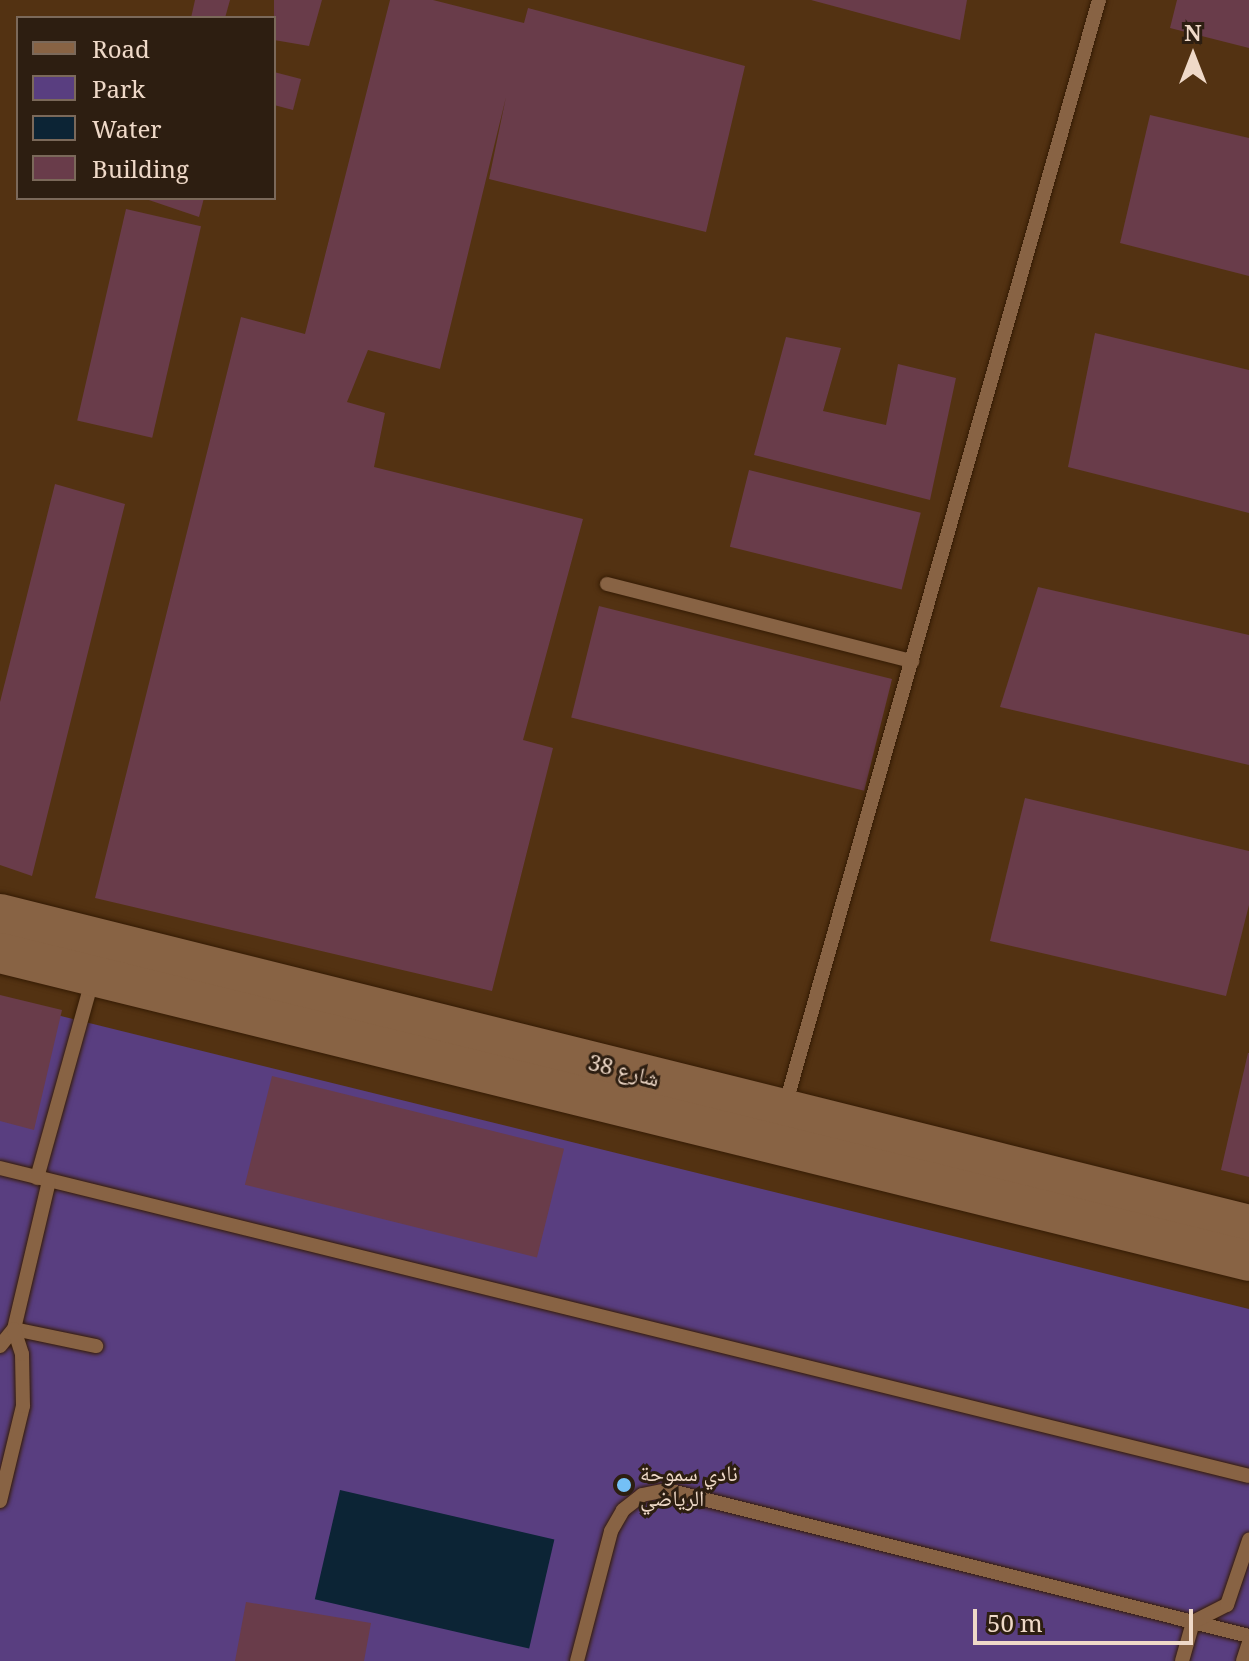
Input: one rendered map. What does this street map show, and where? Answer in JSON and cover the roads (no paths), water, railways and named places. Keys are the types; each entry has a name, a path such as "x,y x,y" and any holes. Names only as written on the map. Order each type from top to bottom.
{"street":[{"name":"شارع 38","path":"0,914 784,1110 1135,1215 1249,1261"},
{"name":"شارع 38","path":"0,953 93,977 1135,1215 1249,1225"}],"lane":[{"path":"784,1110 1099,0"},
{"path":"607,584 912,661"},
{"path":"0,1346 14,1329 43,1180 93,977"},
{"path":"0,1168 1249,1476"},
{"path":"14,1329 96,1346"},
{"path":"0,1501 23,1406 22,1354 14,1329"},
{"path":"577,1661 611,1531 623,1510 642,1495 667,1490 1249,1636"},
{"path":"1182,1661 1193,1622 1227,1605 1249,1540"},
{"path":"1243,1661 1249,1642"}],"water":[{"path":"340,1490 554,1539 529,1649 315,1599"}],"place":[{"name":"نادي سموحة الرياضي","path":"624,1485"}]}
